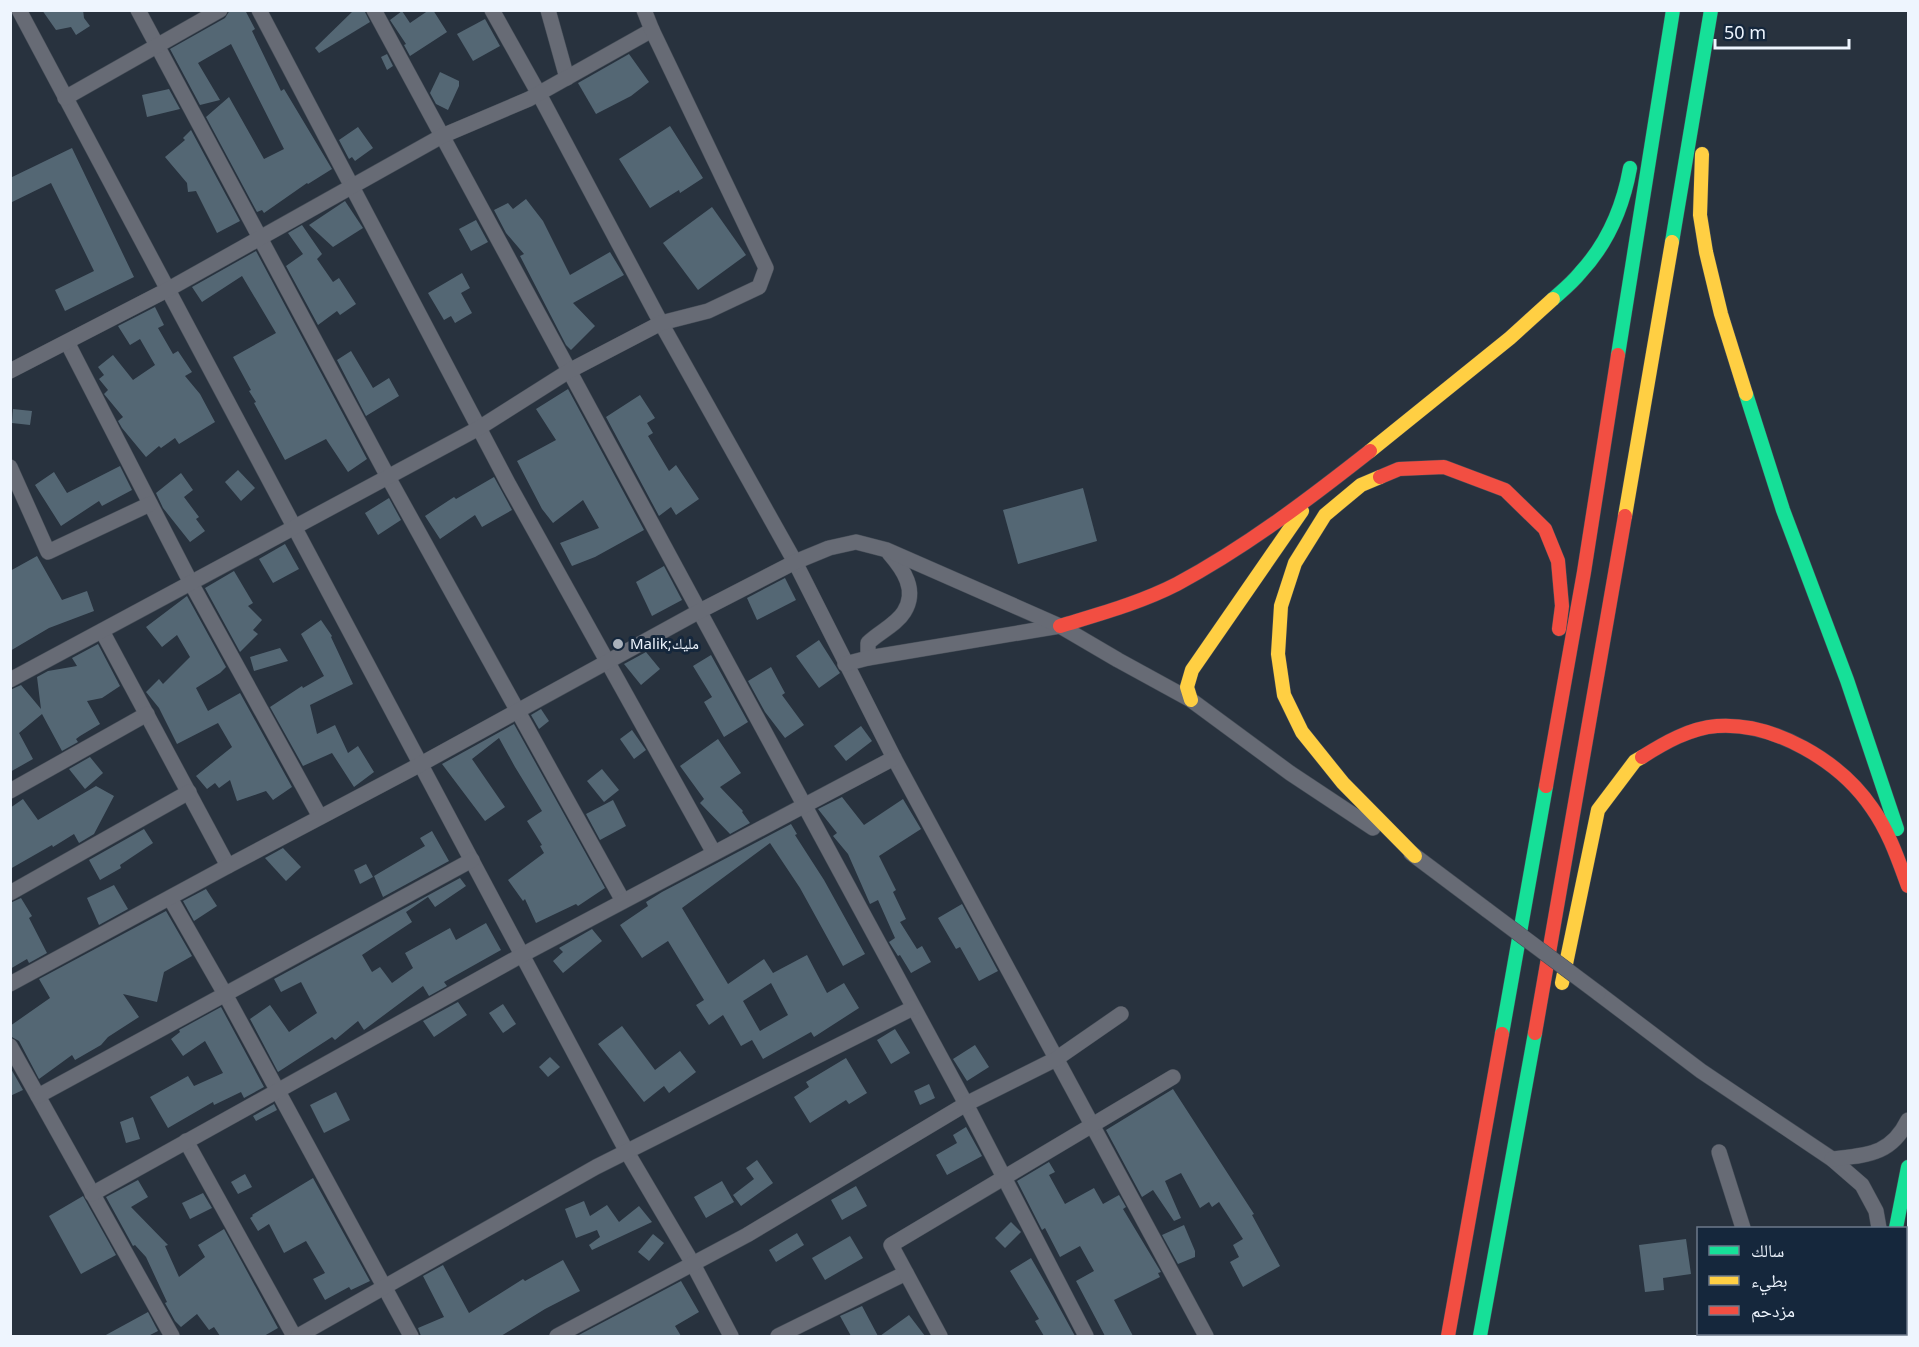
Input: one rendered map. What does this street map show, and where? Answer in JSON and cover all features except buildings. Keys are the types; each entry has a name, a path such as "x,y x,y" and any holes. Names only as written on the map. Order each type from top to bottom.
{"main road":[{"path":"1648,76 1662,10"},
{"path":"1448,1336 1584,572 1673,10"},
{"path":"1713,10 1717,53 1700,173 1700,215 1706,252 1721,314 1783,510 1847,680 1899,833 1908,881"},
{"path":"1485,1312 1571,834 1713,10"},
{"path":"1060,626 1111,611 1176,584 1255,536 1314,495 1510,338 1581,273 1607,237 1625,195 1633,153"},
{"path":"1415,856 1343,783 1302,732 1284,695 1278,654 1281,606 1295,562 1325,515 1361,485 1399,470 1444,467 1505,490 1545,529 1558,561 1562,606 1502,1040"},
{"path":"1191,700 1187,687 1192,670 1314,495"},
{"path":"1558,999 1598,810 1635,761 1672,738 1716,726 1758,729 1796,743 1837,770 1871,806 1890,837 1908,886"},
{"path":"1480,1336 1545,1057"},
{"path":"1896,1227 1908,1167"}],"street":[{"path":"19,10 627,1152 693,1263 730,1336"},
{"path":"138,10 388,477 623,901"},
{"path":"65,98 220,10"},
{"path":"259,10 478,428 714,853"},
{"path":"374,10 966,1104 1086,1336"},
{"path":"492,10 661,323 795,562 894,758 1206,1336"},
{"path":"548,10 567,78"},
{"path":"10,680 478,428 569,371 661,323 708,311 759,287 766,267 644,10"},
{"path":"10,371 168,290 442,136 539,94 652,30"},
{"path":"67,342 191,583 320,817"},
{"path":"10,467 48,552 150,504"},
{"path":"10,984 421,764 698,612 795,562 829,548 856,542 887,550 1060,626 1191,700 1290,773 1415,856 1701,1071 1832,1159 1862,1185 1876,1211 1879,1227"},
{"path":"868,658 868,643 903,613 909,601 909,584 903,569 887,550"},
{"path":"845,664 868,658 1060,626"},
{"path":"102,631 228,866"},
{"path":"10,791 147,714"},
{"path":"92,1194 522,955 894,758"},
{"path":"10,893 189,792"},
{"path":"38,1096 472,860"},
{"path":"170,898 225,994 411,1336"},
{"path":"186,1141 296,1336 596,1167 913,1008"},
{"path":"557,1336 747,1235 966,1104 1056,1059 1121,1014"},
{"path":"10,1046 172,1336"},
{"path":"940,1336 891,1245 1173,1077"},
{"path":"1832,1159 1872,1154 1890,1145 1908,1120"},
{"path":"1719,1152 1743,1227"},
{"path":"778,1336 906,1272"}],"traffic: fast":[{"path":"1618,355 1673,10"},
{"path":"1672,242 1711,10"},
{"path":"1553,299 1590,262 1606,237 1623,197 1630,168"},
{"path":"1746,394 1783,510 1847,680 1897,829"},
{"path":"1502,1034 1546,786"},
{"path":"1480,1336 1535,1033"},
{"path":"1896,1227 1908,1167"}],"traffic: slow":[{"path":"1702,154 1700,215 1706,252 1721,314 1746,394"},
{"path":"1625,516 1672,242"},
{"path":"1370,451 1510,338 1553,299"},
{"path":"1380,477 1361,485 1325,515 1295,563 1281,606 1278,654 1284,695 1302,732 1343,783 1415,856"},
{"path":"1191,700 1187,687 1192,670 1302,511"},
{"path":"1562,983 1598,810 1635,761 1642,757"}],"traffic: jam":[{"path":"1546,786 1584,572 1618,355"},
{"path":"1060,626 1149,597 1203,570 1276,522 1370,451"},
{"path":"1380,477 1399,469 1444,467 1505,490 1545,529 1558,561 1562,606 1559,629"},
{"path":"1535,1033 1625,516"},
{"path":"1642,757 1687,733 1717,726 1739,726 1761,731 1804,748 1824,760 1842,775 1872,808 1888,836 1908,886"},
{"path":"1448,1336 1502,1034"}],"place":[{"name":"Malik;مليك","path":"618,644"}]}
